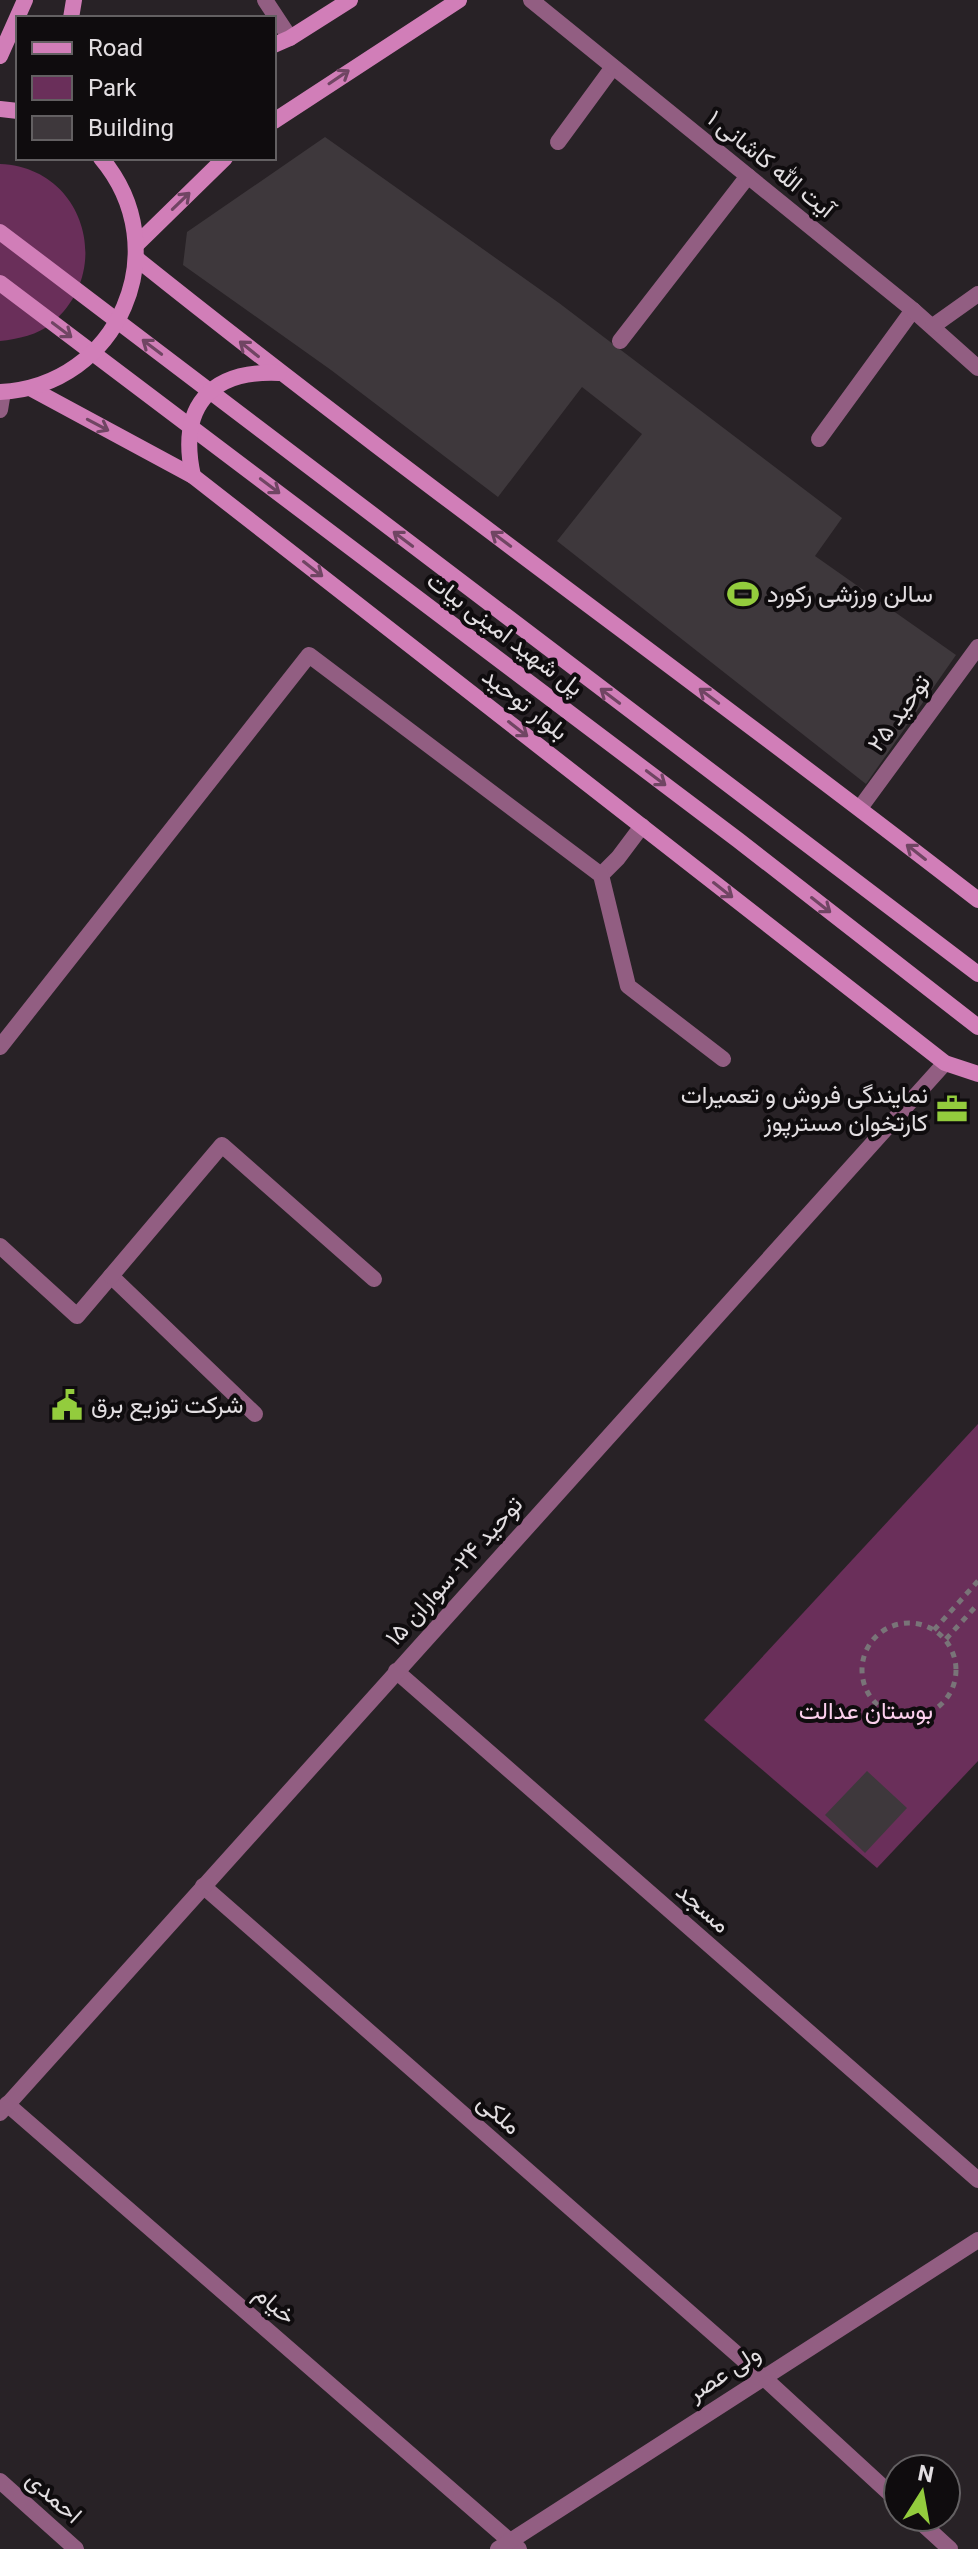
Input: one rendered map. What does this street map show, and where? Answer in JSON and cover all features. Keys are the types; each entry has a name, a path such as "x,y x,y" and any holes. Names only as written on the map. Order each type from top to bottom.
{"main road":[{"path":"276,44 350,0"},
{"path":"276,120 459,0"},
{"path":"0,56 16,20"},
{"path":"1,392 30,388 63,375 92,354 115,326 131,294 136,252 135,228 127,198 103,160"},
{"path":"136,252 223,160"},
{"name":"پل شهید امینی بیات","path":"0,232 978,974"},
{"path":"136,252 279,373 860,808 978,900"},
{"name":"پل شهید امینی بیات","path":"0,283 738,840 978,1027"},
{"path":"193,476 187,449 191,422 204,398 225,380 252,372 279,373"},
{"name":"بلوار توحید","path":"30,388 193,476 945,1063 978,1074"}],"street":[{"name":"آیت الله کاشانی ۱","path":"531,0 933,326 978,368"},
{"path":"276,17 290,38"},
{"path":"558,142 613,67"},
{"path":"620,341 748,176"},
{"path":"933,326 978,294"},
{"path":"819,439 913,310"},
{"path":"0,410 1,392"},
{"name":"توحید ۲۵","path":"860,808 978,647"},
{"path":"0,1047 309,655 601,875 628,986 723,1059"},
{"path":"601,875 642,826"},
{"name":"توحید ۲۴- سواران ۱۵","path":"4,2108 945,1063"},
{"path":"0,1246 77,1316 222,1145 374,1279"},
{"path":"111,1276 255,1414"},
{"name":"مسجد","path":"396,1671 978,2180"},
{"name":"ملکی","path":"203,1886 763,2377 882,2486"},
{"name":"خیام","path":"4,2108 509,2546"},
{"name":"ولی عصر","path":"509,2546 763,2377 978,2240"},
{"name":"احمدی","path":"0,2481 76,2549"},
{"path":"932,2533 950,2549"}],"path":[{"path":"934,1630 978,1581"},
{"path":"946,1639 977,1608"},
{"path":"903,1623 919,1624 934,1630 946,1639 954,1652 956,1682 950,1696 928,1715 913,1718 897,1716 882,1709 870,1698 863,1684 861,1668 865,1651 874,1638 887,1628 903,1623"}],"green space":[{"path":"0,164 29,170 52,183 70,202 81,225 85,250 82,276 71,301 52,323 28,336 0,341"},
{"name":"بوستان عدالت","path":"978,1424 978,1761 877,1868 704,1720"}],"building":[{"path":"325,137 559,303 842,518 815,556 956,655 866,784 557,541 642,434 582,387 498,497 331,370 183,265 187,232"},
{"path":"867,1771 907,1808 865,1853 825,1815"}],"place":[{"name":"سالن ورزشی رکورد","path":"743,594"},
{"name":"نمایندگی فروش و تعمیرات کارتخوان مسترپوز","path":"952,1109"},
{"name":"شرکت توزیع برق","path":"67,1405"}]}
